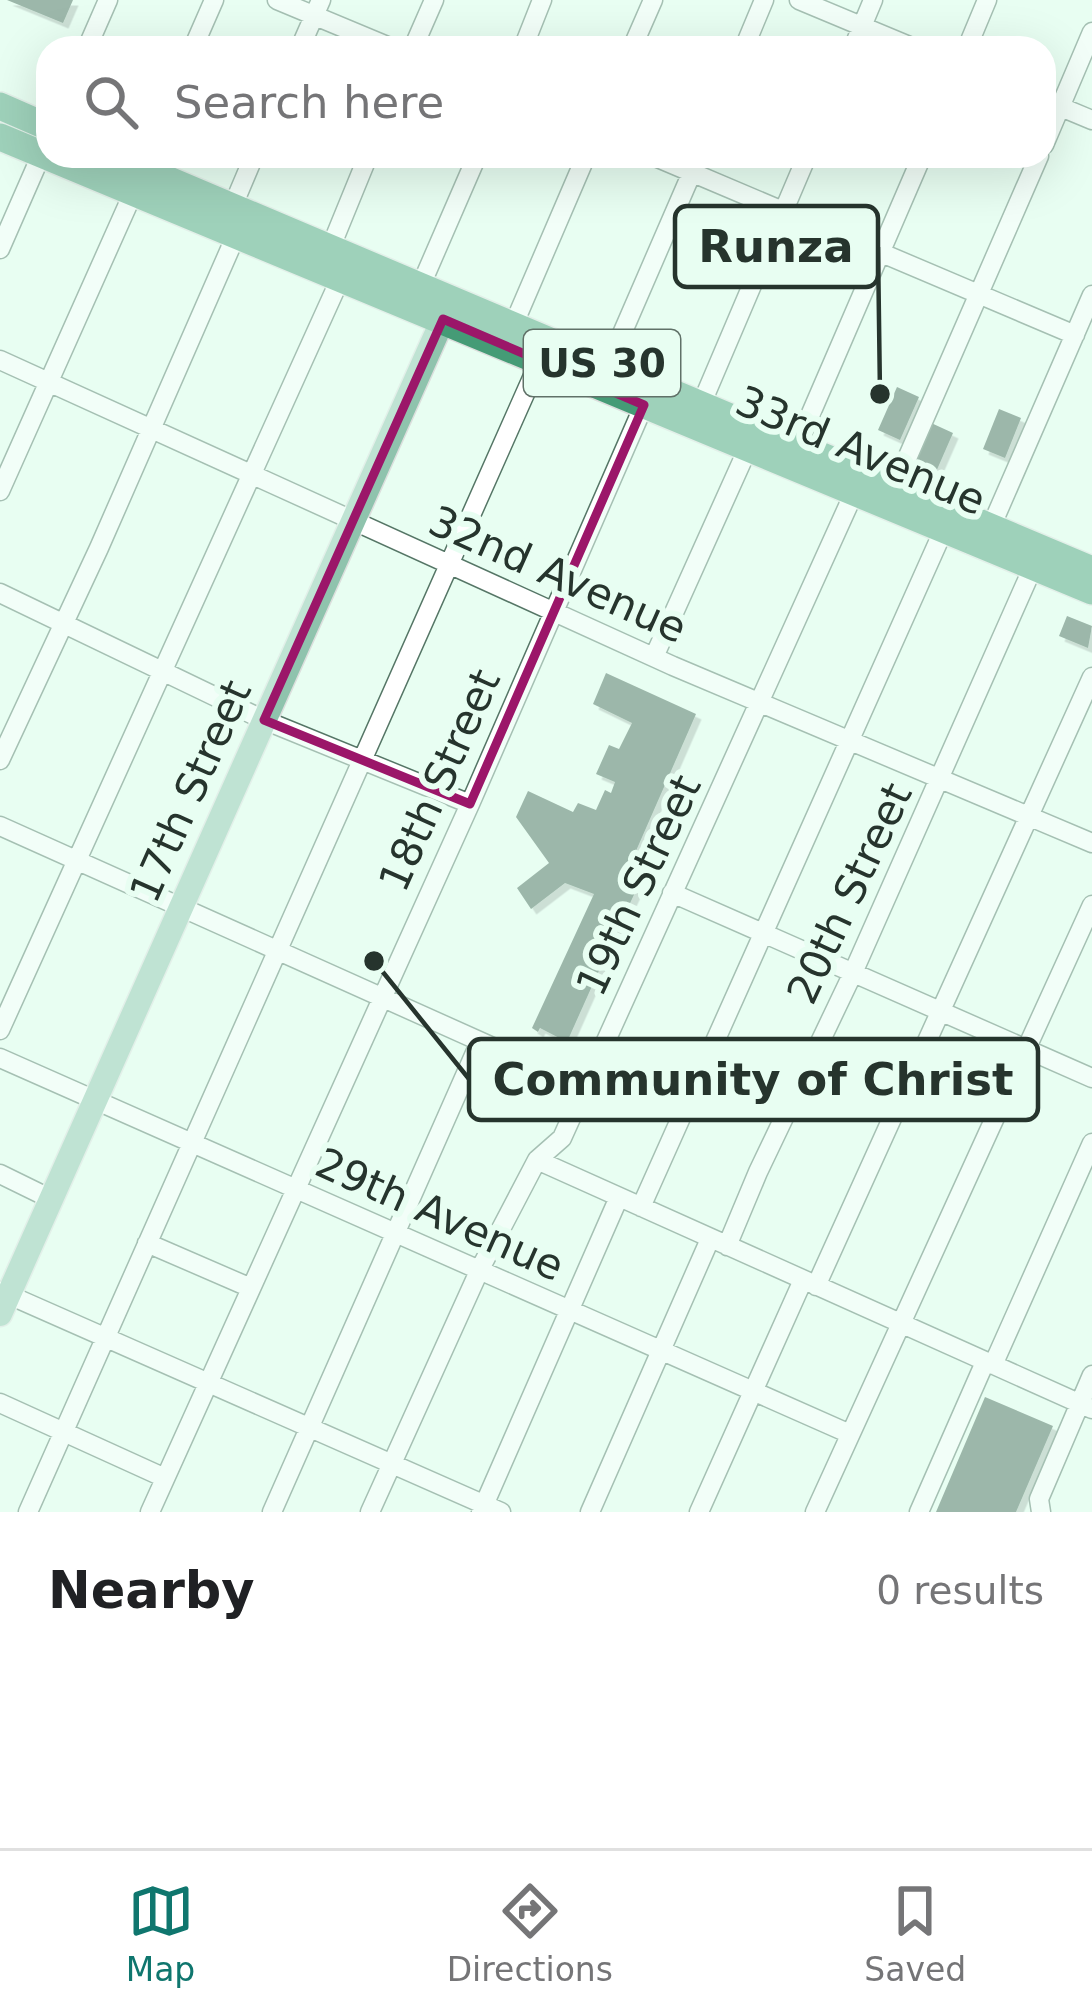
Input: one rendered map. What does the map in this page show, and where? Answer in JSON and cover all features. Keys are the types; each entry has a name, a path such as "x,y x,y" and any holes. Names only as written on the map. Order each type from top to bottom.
{"highway":[{"path":"0,106 36,122"},
{"name":"33rd Avenue","path":"0,137 36,145"},
{"name":"33rd Avenue","path":"142,172 341,277 416,297"},
{"name":"33rd Avenue","path":"235,220 330,249 540,360 644,405 748,448 793,455"},
{"name":"33rd Avenue","path":"447,310 513,326 701,405 944,529 1092,591"},
{"name":"33rd Avenue","path":"859,482 895,486 1092,570"}],"main road":[{"name":"17th Street","path":"3,1300 447,310"}],"street":[{"path":"92,36 108,0"},
{"path":"198,36 214,0"},
{"path":"277,0 317,8 370,36"},
{"path":"418,36 434,0"},
{"path":"528,36 542,0"},
{"path":"637,36 653,0"},
{"path":"749,36 764,0"},
{"path":"800,0 884,36"},
{"path":"858,36 873,0"},
{"path":"972,36 987,0"},
{"path":"305,36 317,8"},
{"path":"1056,97 1092,32"},
{"path":"1056,106 1092,120"},
{"path":"0,249 36,167"},
{"path":"0,760 151,431 235,220 250,168"},
{"path":"330,249 363,168"},
{"path":"416,297 472,168"},
{"path":"513,326 581,168"},
{"path":"608,366 693,168"},
{"path":"703,168 784,211 1075,335"},
{"path":"701,405 802,168"},
{"path":"793,455 917,168"},
{"path":"895,486 1034,168"},
{"path":"0,490 142,172"},
{"path":"0,1030 341,277"},
{"path":"991,527 1092,295"},
{"name":"32nd Avenue","path":"0,360 654,657 1092,843"},
{"path":"28,1512 540,360"},
{"name":"18th Street","path":"150,1512 470,804 644,405"},
{"path":"654,657 748,448"},
{"name":"19th Street","path":"370,1512 480,1269 537,1160 562,1138 859,482"},
{"path":"641,1207 944,529"},
{"name":"20th Street","path":"590,1512 661,1352 758,1172 852,975 1033,567"},
{"path":"0,593 264,721 470,804"},
{"path":"699,1512 753,1393 942,1014 1092,677"},
{"path":"0,826 584,1088"},
{"path":"672,893 1092,1078"},
{"path":"815,1512 1092,905"},
{"path":"272,1512 479,1044"},
{"name":"29th Avenue","path":"0,1058 850,1434"},
{"path":"919,1512 1092,1143"},
{"path":"537,1160 1085,1406"},
{"path":"0,1174 51,1199"},
{"path":"3,1300 108,1336 489,1510 620,1197"},
{"path":"147,1243 251,1288"},
{"path":"1041,1512 1039,1499 1085,1406 1092,1375"},
{"path":"0,1403 165,1478"}],"highlighted area":[{"path":"443,319 644,405 470,804 264,720"}],"building":[{"path":"7,0 73,0 63,23"},
{"path":"897,387 919,397 900,440 878,430"},
{"path":"999,409 1021,418 1005,458 983,449"},
{"path":"929,422 953,433 932,481 908,471"},
{"path":"1067,616 1092,626 1088,648 1059,636"},
{"path":"606,673 696,714 625,876 640,882 606,954 595,949 590,960 601,966 567,1042 532,1028 594,894 565,883 531,909 517,888 549,863 516,817 528,791 573,812 578,803 596,810 605,790 611,793 615,782 596,774 609,745 619,749 632,723 593,704"},
{"path":"985,1397 1053,1426 1016,1512 936,1512"}],"place":[{"name":"Runza","path":"880,394"},
{"name":"Community of Christ","path":"374,961"}]}
